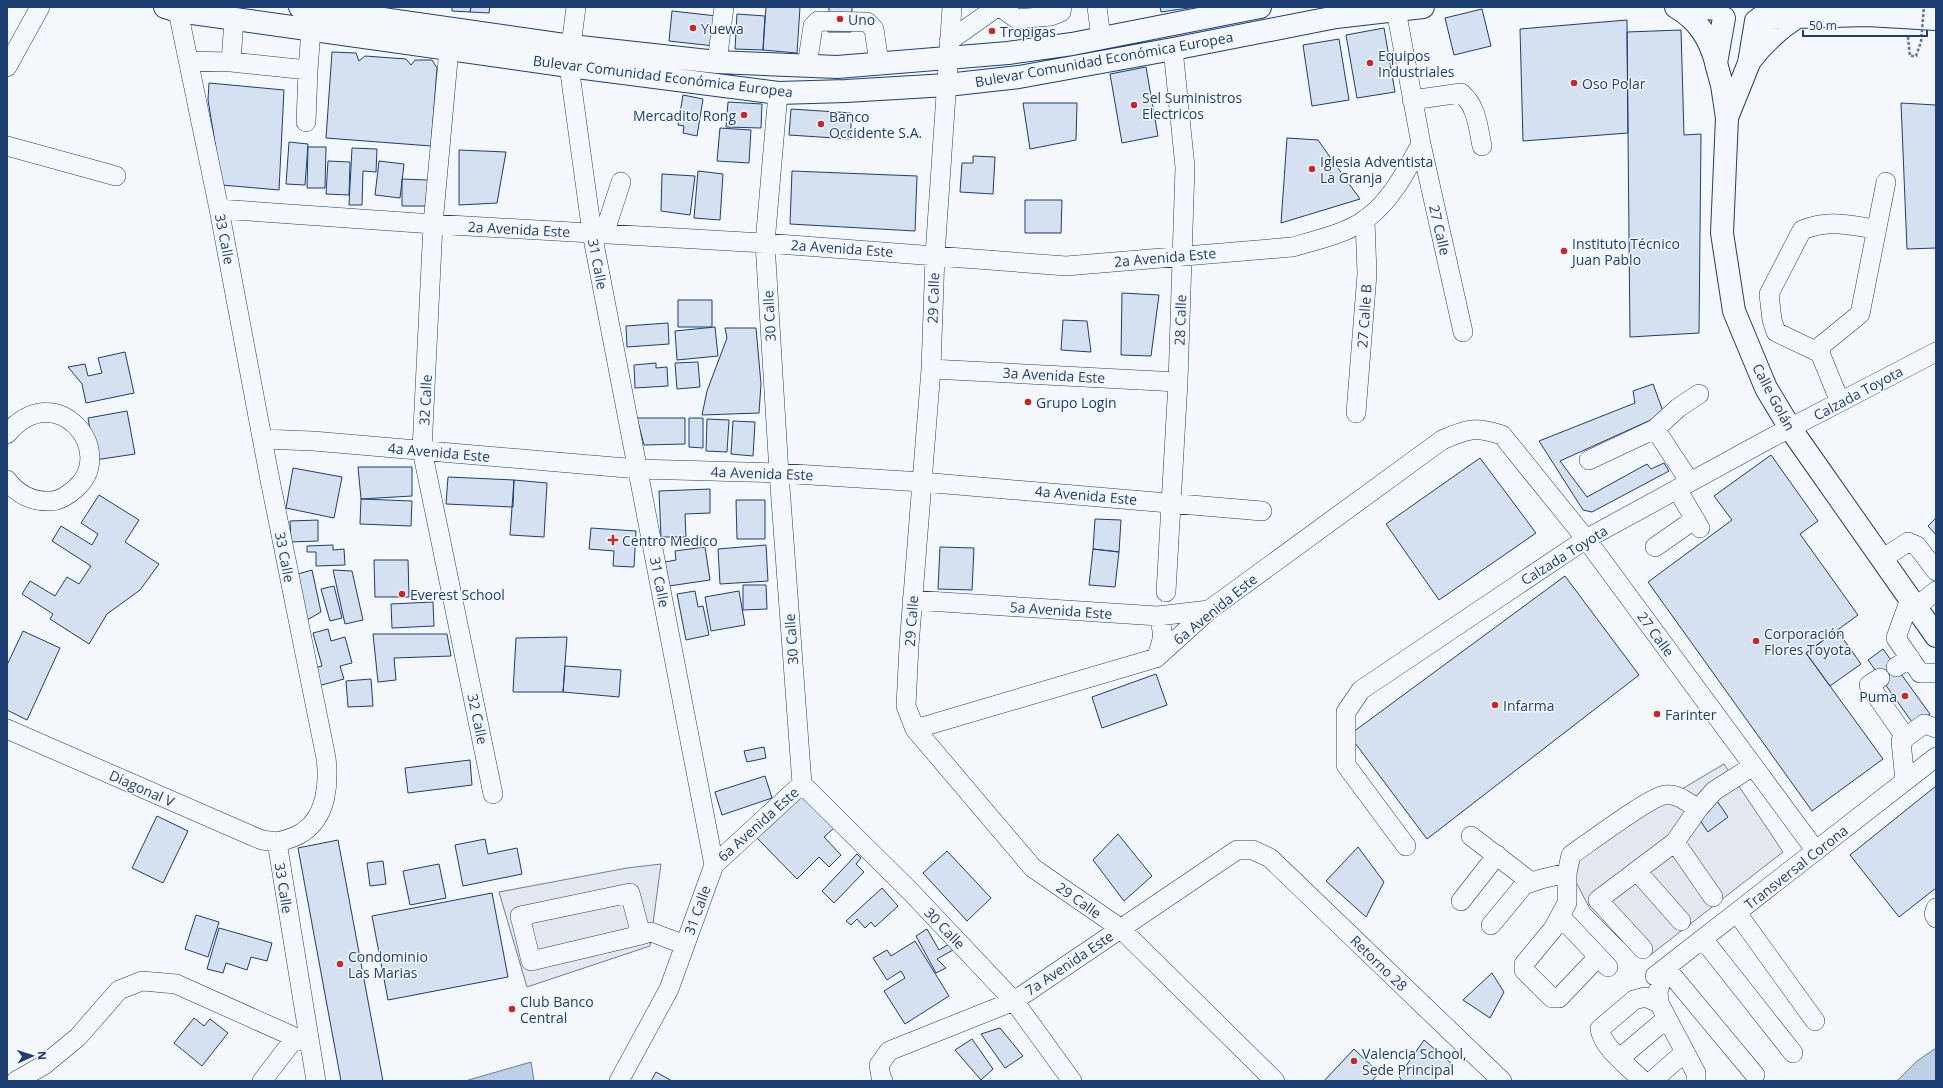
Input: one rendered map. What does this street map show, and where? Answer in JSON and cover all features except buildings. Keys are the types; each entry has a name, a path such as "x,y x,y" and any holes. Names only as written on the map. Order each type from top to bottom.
{"main road":[{"name":"Bulevar Comunidad Económica Europea","path":"300,7 778,93 846,91 947,85 1019,77 1172,49 1336,16 1423,7"},
{"name":"Bulevar Comunidad Económica Europea","path":"171,9 449,49 570,56 837,67 879,63 948,50 1008,53 1101,38 1235,9 1260,7"},
{"path":"1676,7 1688,14 1702,28 1711,44 1716,63"},
{"path":"1694,7 1719,11 1734,23 1745,24 1761,15 1797,17 1867,15 1936,19"},
{"name":"Calle Golán","path":"1719,11 1716,63 1722,85 1727,118 1722,234 1734,311 1766,388 1790,428 1936,636"},
{"name":"Calle Golán","path":"1727,118 1749,63 1761,15"},
{"path":"1749,63 1762,45 1778,29 1797,17"}],"street":[{"path":"7,67 40,7"},
{"name":"31 Calle","path":"576,7 570,56 598,233 638,469 714,864 669,989 619,1081"},
{"path":"717,62 724,7"},
{"name":"29 Calle","path":"952,7 935,255 931,369 912,600 906,706 915,728 1033,868 1120,928 1275,1081"},
{"path":"948,50 997,7"},
{"path":"1000,7 1017,19 1051,16 1061,12 1062,7"},
{"path":"1097,7 1101,38"},
{"name":"33 Calle","path":"171,9 188,61 220,209 262,439 328,775 326,795 320,810 313,821 304,831 278,842 302,1041 316,1081"},
{"name":"27 Calle","path":"1396,10 1421,144 1463,332"},
{"path":"231,62 234,19"},
{"path":"807,66 813,26 818,21 867,22 874,29 879,63"},
{"path":"306,122 311,30"},
{"name":"32 Calle","path":"449,49 433,224 422,450 493,794"},
{"name":"28 Calle","path":"1166,592 1178,382 1185,167 1172,49"},
{"path":"188,61 231,62 308,70"},
{"name":"30 Calle","path":"778,93 765,243 779,473 802,784 910,891 1014,1001 1072,1081"},
{"path":"1412,100 1461,93 1469,99 1475,112 1482,146"},
{"name":"2a Avenida Este","path":"220,209 433,224 765,243 1066,266 1292,247 1320,240 1365,220 1377,209 1398,185 1421,144"},
{"path":"7,146 116,176"},
{"path":"598,233 621,182"},
{"path":"1840,402 1820,353 1822,345 1860,314 1886,182"},
{"name":"27 Calle B","path":"1356,413 1367,274 1365,220"},
{"path":"1820,353 1776,332 1772,320 1769,294 1802,230 1818,224 1832,223 1876,229"},
{"name":"Calzada Toyota","path":"1406,846 1346,765 1346,712 1361,690 1586,539 1790,428 1936,352"},
{"name":"3a Avenida Este","path":"931,369 1178,382"},
{"path":"1589,460 1655,429 1678,408 1699,394"},
{"path":"7,434 16,423 29,415 44,412 59,414 72,421 83,432 89,447 90,461 86,474 79,486 68,496 55,501 41,502 27,498 15,490 7,480"},
{"name":"27 Calle","path":"1484,429 1502,435 1586,539 1816,852"},
{"name":"6a Avenida Este","path":"915,728 1156,658 1209,610 1442,440 1464,431 1484,429"},
{"path":"1654,547 1698,524 1684,485 1655,429"},
{"name":"4a Avenida Este","path":"262,439 313,441 638,469 779,473 922,482 1262,511"},
{"path":"1882,559 1908,542 1914,544 1936,571"},
{"path":"1936,591 1913,603 1896,638 1903,662 1920,673 1936,673"},
{"name":"5a Avenida Este","path":"912,600 1158,616 1209,610"},
{"path":"1156,658 1163,642 1163,632 1158,616"},
{"path":"1880,678 1869,685 1906,738"},
{"path":"1904,781 1901,741 1924,724 1936,728"},
{"name":"Diagonal V","path":"7,729 250,835 262,840 278,842"},
{"name":"Transversal Corona","path":"1660,972 1816,852 1936,757"},
{"path":"1643,949 1598,900 1675,842 1698,809 1714,791 1753,766"},
{"name":"6a Avenida Este","path":"714,864 802,784"},
{"path":"1560,916 1603,962 1559,998 1552,998 1524,970 1524,964 1553,929 1560,916 1567,903 1566,873 1571,855 1638,809 1664,795 1677,796 1698,809"},
{"path":"1471,836 1498,855 1531,882"},
{"path":"1675,842 1713,897"},
{"name":"7a Avenida Este","path":"881,1073 889,1051 1014,1001 1237,850 1253,850"},
{"name":"Retorno 28","path":"1253,850 1270,858 1502,1081"},
{"path":"1461,901 1498,855"},
{"path":"1637,871 1681,921"},
{"path":"1491,925 1524,885 1566,873"},
{"path":"641,935 630,893 520,916 531,961 641,935 651,932 685,945"},
{"path":"1936,908 1934,914 1936,918"},
{"path":"1737,913 1815,1021"},
{"path":"1703,939 1793,1053"},
{"path":"1660,972 1658,991 1663,1011 1696,1073 1696,1081"},
{"path":"1660,972 1755,1075"},
{"path":"16,1081 44,1065 78,1037 119,990 142,981 176,984 302,1041 262,1081"},
{"path":"1643,1081 1608,1047 1601,1037 1600,1029 1634,1000 1645,997 1663,1011"},
{"path":"1620,1058 1663,1011"},
{"path":"1652,1081 1685,1052"}],"path":[{"path":"1904,17 1910,56 1916,56 1921,42 1924,7"}],"shaded area":[{"path":"1724,764 1783,852 1649,956 1622,941 1590,909 1564,859"},
{"path":"661,864 650,946 527,987 499,892 627,868"}],"water":[{"path":"1936,1048 1936,1081 1897,1081 1917,1061"},
{"path":"531,1062 534,1081 465,1081"}],"place":[{"name":"Uno","path":"840,19"},
{"name":"Yuewa","path":"693,28"},
{"name":"Tropigas","path":"992,31"},
{"name":"Equipos Industriales","path":"1370,63"},
{"name":"Oso Polar","path":"1574,83"},
{"name":"Sel Suministros Electricos","path":"1134,105"},
{"name":"Mercadito Rong","path":"744,115"},
{"name":"Banco Occidente S.A.","path":"821,124"},
{"name":"Iglesia Adventista La Granja","path":"1312,169"},
{"name":"Instituto Técnico Juan Pablo","path":"1564,251"},
{"name":"Grupo Login","path":"1028,402"},
{"name":"Centro Medico","path":"613,540"},
{"name":"Everest School","path":"402,594"},
{"name":"Corporación Flores Toyota","path":"1756,641"},
{"name":"Puma","path":"1905,696"},
{"name":"Infarma","path":"1495,705"},
{"name":"Farinter","path":"1657,714"},
{"name":"Condominio Las Marias","path":"340,964"},
{"name":"Club Banco Central","path":"512,1009"},
{"name":"Valencia School, Sede Principal","path":"1354,1061"}]}
